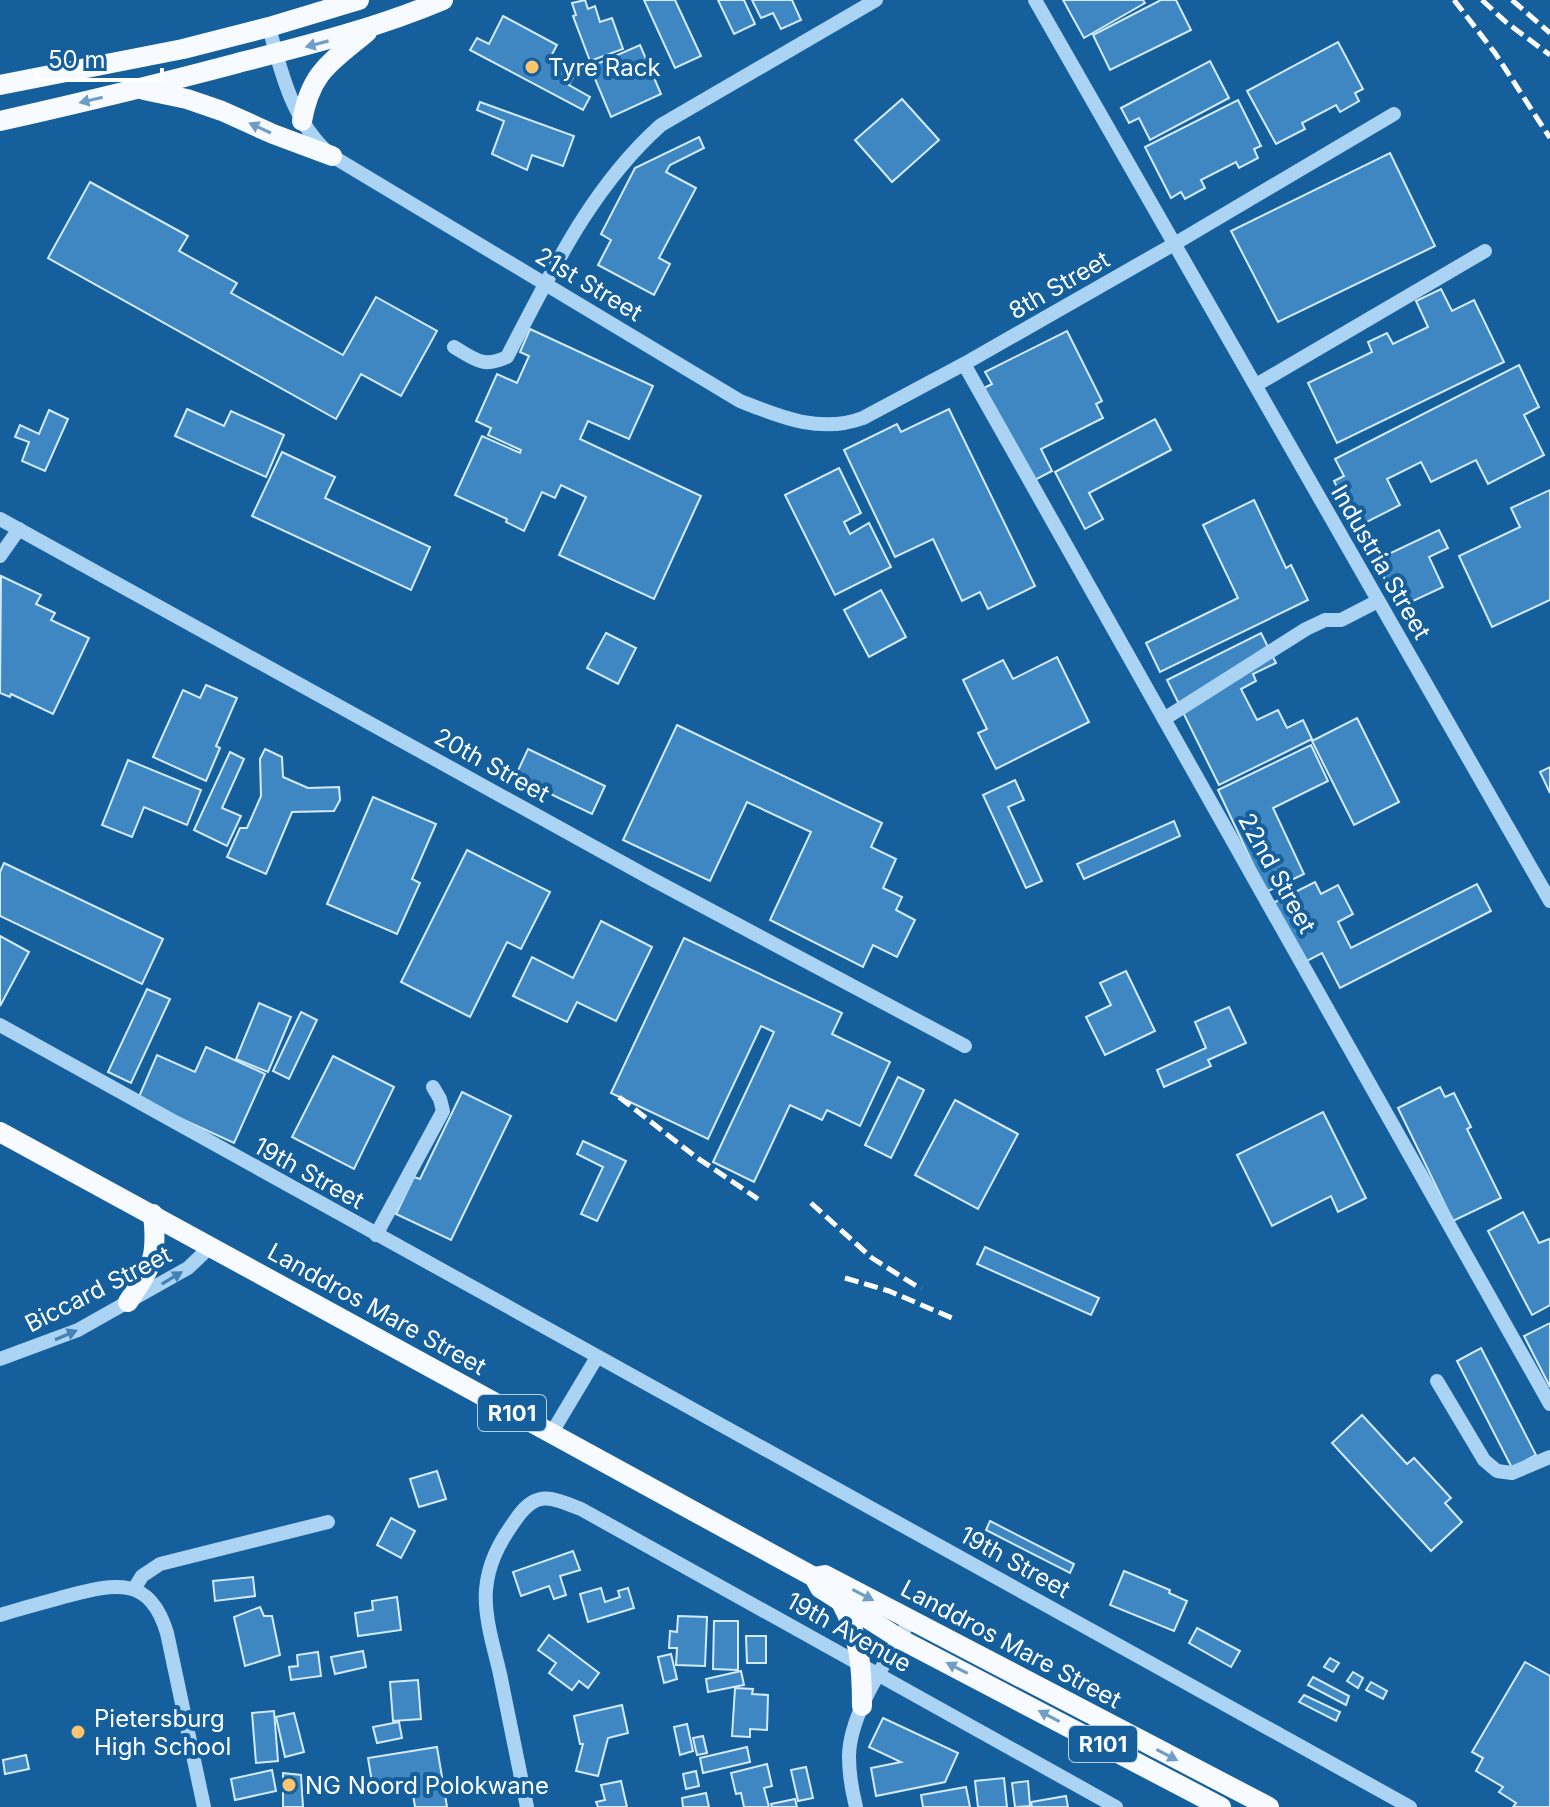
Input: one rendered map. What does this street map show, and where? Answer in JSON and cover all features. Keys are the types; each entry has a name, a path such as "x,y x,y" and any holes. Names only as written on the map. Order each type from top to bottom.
{"main road":[{"path":"0,85 183,49 359,0"},
{"path":"0,121 276,54 373,27 443,0"},
{"path":"302,121 307,94 319,75 373,27"},
{"path":"139,89 187,99 332,156"},
{"name":"Landdros Mare Street","path":"0,1132 814,1577 820,1588 900,1639 1221,1807"},
{"path":"128,1302 152,1264 156,1241 153,1214"},
{"name":"Landdros Mare Street","path":"814,1577 825,1575 1269,1807"},
{"path":"841,1601 871,1670 862,1706"}],"street":[{"path":"454,347 482,363 494,363 507,357 581,221 632,150 661,125 876,0"},
{"name":"Industria Street","path":"1035,0 1550,901"},
{"name":"21st Street","path":"269,27 285,84 314,142 389,193 740,401 799,423 846,424 964,364"},
{"name":"8th Street","path":"964,364 1394,114"},
{"path":"1256,385 1485,251"},
{"name":"22nd Street","path":"964,364 1550,1404"},
{"name":"20th Street","path":"0,519 720,916 965,1046"},
{"path":"0,556 19,529"},
{"path":"1164,719 1306,629 1325,620 1341,620 1378,601"},
{"name":"19th Street","path":"0,1025 1410,1807"},
{"path":"376,1235 443,1111 433,1087"},
{"name":"Biccard Street","path":"0,1359 78,1330 188,1268 210,1247"},
{"path":"551,1434 597,1357"},
{"path":"1437,1381 1484,1460 1497,1471 1512,1473 1550,1457"},
{"name":"19th Avenue","path":"527,1807 486,1591 490,1567 499,1544 529,1502 541,1497 581,1509 1116,1807"},
{"path":"134,1589 142,1576 160,1564 328,1522"},
{"path":"0,1615 101,1587 124,1586 145,1594 161,1614 178,1678 204,1807"},
{"path":"871,1670 900,1639 910,1620"},
{"path":"856,1807 848,1755 852,1731 862,1706"}],"building":[{"path":"585,0 588,9 595,6 600,22 612,18 623,49 590,61 573,16 576,15 572,3"},
{"path":"644,0 675,0 701,56 675,68"},
{"path":"718,0 744,0 755,24 734,34"},
{"path":"752,0 792,0 801,20 781,29 773,13 761,18"},
{"path":"1063,0 1143,0 1145,3 1084,38"},
{"path":"1161,0 1176,0 1191,30 1110,70 1093,35"},
{"name":"Tyre Rack","path":"503,16 557,45 549,60 575,74 569,85 590,97 583,110 470,50 477,38 489,44"},
{"path":"1338,42 1363,89 1355,93 1359,101 1340,112 1336,105 1302,123 1305,129 1276,144 1247,91"},
{"path":"640,45 661,94 611,117 590,67"},
{"path":"1210,61 1229,98 1150,140 1139,118 1129,123 1121,108"},
{"path":"902,99 939,140 892,182 855,140"},
{"path":"1238,100 1261,146 1254,149 1258,158 1239,168 1236,162 1201,180 1205,188 1185,199 1181,192 1171,198 1145,147"},
{"path":"480,102 574,136 563,166 532,155 527,170 492,154 504,121 477,110"},
{"path":"699,137 704,148 670,165 666,172 696,188 659,258 670,264 654,295 598,265 611,240 601,234 635,168"},
{"path":"1390,153 1435,246 1278,322 1231,231"},
{"path":"90,182 188,236 179,251 237,283 231,293 343,355 376,297 437,331 401,396 361,374 336,419 48,258"},
{"path":"1441,289 1452,311 1474,300 1504,362 1337,443 1308,383 1372,352 1368,342 1387,333 1393,344 1428,327 1416,301"},
{"path":"530,329 653,386 629,439 588,421 580,439 701,496 654,599 559,555 586,497 561,485 555,498 542,492 524,531 506,522 507,519 455,495 482,436 520,453 521,450 488,435 491,428 476,421 497,374 517,383 529,356 520,352"},
{"path":"1067,331 1102,401 1096,404 1103,418 1041,449 1052,471 1031,482 984,388 992,384 985,372"},
{"path":"1519,365 1539,407 1524,415 1544,455 1488,484 1476,460 1431,482 1421,462 1387,479 1400,505 1357,527 1334,481 1344,476 1335,459"},
{"path":"187,409 224,426 231,411 284,435 266,477 175,436"},
{"path":"949,409 1035,586 988,609 980,592 962,601 933,539 895,557 844,450 897,424 901,432"},
{"path":"49,410 68,419 45,471 22,461 29,442 15,437 20,425 39,434"},
{"path":"1155,419 1171,450 1089,493 1103,519 1085,529 1055,472"},
{"path":"282,452 335,477 325,498 430,547 411,590 252,516"},
{"path":"839,468 861,513 844,522 850,534 869,523 891,567 835,595 785,495"},
{"path":"1550,490 1550,600 1492,627 1459,556 1520,527 1511,508"},
{"path":"1254,500 1286,568 1291,565 1308,600 1160,672 1146,643 1238,598 1203,525"},
{"path":"1439,530 1448,548 1429,557 1443,587 1398,608 1376,560"},
{"path":"1,576 41,595 36,604 55,613 51,620 89,638 53,714 11,694 10,697 0,693"},
{"path":"881,590 906,637 869,657 844,610"},
{"path":"606,633 636,648 618,684 587,668"},
{"path":"1261,633 1276,663 1253,674 1256,681 1241,689 1257,720 1278,710 1287,728 1303,720 1312,739 1219,785 1167,680"},
{"path":"1057,657 1089,722 996,769 978,733 987,729 963,680 1003,660 1013,679"},
{"path":"206,685 237,698 216,746 220,748 206,781 153,757 183,690 200,698"},
{"path":"1357,718 1399,802 1354,825 1312,741"},
{"path":"677,725 882,823 871,847 896,859 883,888 902,897 896,910 915,920 897,957 873,945 863,967 770,920 811,832 747,802 710,881 623,840"},
{"path":"1311,745 1328,781 1273,808 1304,874 1266,892 1218,790"},
{"path":"265,749 282,757 283,777 308,788 339,787 340,800 334,811 292,812 266,874 227,857 240,828 247,828 261,796 260,759"},
{"path":"528,749 605,786 592,814 515,777"},
{"path":"230,752 244,759 222,808 241,816 227,846 194,830"},
{"path":"128,760 201,790 187,825 144,807 132,837 102,825"},
{"path":"1550,767 1550,793 1540,772"},
{"path":"1015,780 1024,800 1008,807 1042,881 1026,888 983,795"},
{"path":"373,797 436,824 412,879 420,883 397,934 327,904"},
{"path":"1174,821 1180,836 1084,879 1077,864"},
{"path":"467,850 550,892 521,949 507,942 470,1017 401,982"},
{"path":"4,863 163,939 142,984 0,916 0,872"},
{"path":"1315,882 1321,894 1338,885 1353,914 1338,922 1351,948 1477,884 1491,911 1340,988 1322,953 1303,963 1273,903"},
{"path":"601,921 652,947 616,1021 577,1002 567,1022 513,996 532,957 573,978"},
{"path":"0,936 29,952 0,1006"},
{"path":"684,938 842,1013 832,1034 890,1062 860,1126 827,1110 822,1120 790,1105 754,1182 713,1162 774,1032 761,1026 708,1139 611,1093"},
{"path":"1126,971 1155,1031 1105,1055 1086,1017 1111,1005 1100,983"},
{"path":"147,989 170,999 131,1083 108,1072"},
{"path":"259,1003 291,1017 268,1072 236,1059"},
{"path":"1229,1007 1246,1043 1208,1060 1211,1066 1164,1087 1157,1070 1206,1048 1195,1022"},
{"path":"301,1012 317,1020 289,1079 273,1071"},
{"path":"206,1047 265,1074 234,1143 138,1099 157,1055 195,1072"},
{"path":"333,1056 394,1087 354,1169 292,1137"},
{"path":"898,1077 924,1090 891,1158 865,1145"},
{"path":"1440,1087 1445,1097 1454,1093 1471,1127 1467,1129 1501,1198 1453,1221 1398,1108"},
{"path":"462,1092 511,1116 451,1240 396,1214 414,1177 420,1179"},
{"path":"955,1100 1018,1134 978,1209 915,1175"},
{"path":"1323,1112 1366,1198 1338,1212 1331,1196 1272,1226 1237,1155"},
{"path":"583,1141 626,1161 597,1221 581,1214 603,1167 577,1154"},
{"path":"1523,1212 1539,1243 1550,1241 1550,1305 1532,1315 1488,1231"},
{"path":"985,1247 1099,1298 1091,1315 977,1264"},
{"path":"1550,1323 1550,1387 1524,1336"},
{"path":"1481,1348 1536,1455 1512,1468 1457,1361"},
{"path":"1362,1415 1407,1464 1414,1458 1451,1498 1445,1503 1462,1522 1431,1551 1332,1443"},
{"path":"437,1471 446,1499 419,1507 410,1479"},
{"path":"391,1518 415,1531 401,1558 377,1545"},
{"path":"990,1521 1074,1564 1070,1573 986,1530"},
{"path":"573,1551 580,1570 560,1576 566,1595 554,1599 549,1586 521,1596 513,1572"},
{"path":"1124,1571 1170,1590 1169,1593 1187,1601 1174,1631 1110,1605"},
{"path":"253,1577 255,1596 215,1601 213,1581"},
{"path":"601,1588 605,1602 620,1597 618,1591 628,1588 634,1608 588,1622 580,1594"},
{"path":"397,1597 401,1630 358,1636 355,1613 373,1610 372,1601"},
{"path":"260,1607 264,1616 272,1616 280,1655 245,1666 234,1617"},
{"path":"678,1616 707,1617 705,1666 676,1665 677,1648 669,1648 670,1631 677,1632"},
{"path":"714,1621 738,1621 738,1670 713,1669"},
{"path":"1197,1628 1240,1651 1231,1667 1189,1643"},
{"path":"549,1635 599,1673 588,1688 579,1681 572,1690 549,1673 556,1663 538,1650"},
{"path":"746,1636 766,1636 766,1663 747,1663"},
{"path":"363,1651 366,1667 335,1674 331,1657"},
{"path":"318,1652 321,1676 291,1680 289,1667 298,1666 297,1655"},
{"path":"671,1654 677,1679 664,1683 658,1657"},
{"path":"1330,1658 1339,1663 1333,1672 1324,1667"},
{"path":"1525,1662 1550,1676 1550,1807 1513,1807 1516,1803 1499,1792 1503,1787 1476,1771 1483,1758 1472,1752"},
{"path":"741,1671 744,1685 708,1692 706,1679"},
{"path":"1353,1672 1363,1678 1358,1688 1347,1681"},
{"path":"1313,1677 1349,1696 1346,1705 1308,1685"},
{"path":"418,1680 421,1719 393,1721 390,1682"},
{"path":"1371,1682 1387,1691 1383,1699 1366,1690"},
{"path":"735,1688 753,1689 752,1694 768,1695 767,1730 750,1729 750,1737 732,1736"},
{"path":"1304,1695 1340,1712 1336,1721 1299,1702"},
{"path":"622,1705 628,1733 608,1738 598,1776 576,1771 583,1744 580,1744 574,1716"},
{"path":"274,1711 278,1761 256,1763 252,1713"},
{"path":"294,1713 304,1752 285,1757 276,1717"},
{"path":"883,1718 958,1753 945,1782 876,1796 871,1768 901,1762 869,1747"},
{"path":"399,1722 402,1738 377,1743 373,1727"},
{"path":"687,1724 693,1751 680,1755 674,1727"},
{"path":"703,1736 707,1753 697,1755 693,1738"},
{"path":"437,1747 447,1807 415,1807 411,1781 373,1788 368,1758"},
{"path":"747,1747 750,1762 703,1773 700,1758"},
{"path":"26,1755 29,1769 5,1774 3,1760"},
{"path":"767,1764 772,1786 764,1788 769,1807 744,1807 741,1793 736,1794 731,1773"},
{"path":"806,1767 813,1798 798,1801 791,1770"},
{"path":"272,1770 276,1791 235,1800 231,1779"},
{"path":"696,1771 699,1786 686,1789 683,1774"},
{"path":"283,1773 301,1775 303,1807 283,1807"},
{"path":"1004,1778 1007,1807 978,1807 975,1781"},
{"path":"621,1781 627,1807 598,1807 596,1802 605,1800 601,1785"},
{"path":"1028,1781 1030,1806 1015,1807 1012,1783"},
{"path":"966,1787 970,1807 923,1807 921,1795"},
{"path":"706,1793 709,1807 683,1807 682,1798"},
{"path":"1066,1796 1068,1807 1032,1807 1031,1802"},
{"path":"795,1799 797,1807 772,1807 771,1804"}],"railway":[{"path":"1454,0 1495,53 1550,138"},
{"path":"1482,0 1550,55"},
{"path":"1512,0 1550,33"},
{"path":"619,1097 696,1157 758,1199"},
{"path":"811,1203 872,1258 921,1289"},
{"path":"845,1278 889,1291 952,1318"}],"place":[{"name":"Tyre Rack","path":"532,67"},
{"name":"Pietersburg High School","path":"78,1732"},
{"name":"NG Noord Polokwane","path":"289,1785"}]}
